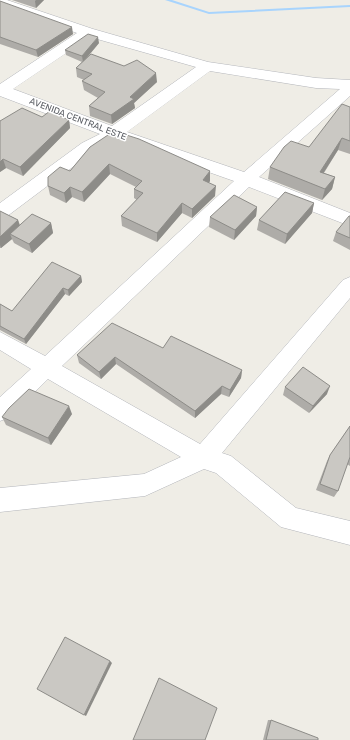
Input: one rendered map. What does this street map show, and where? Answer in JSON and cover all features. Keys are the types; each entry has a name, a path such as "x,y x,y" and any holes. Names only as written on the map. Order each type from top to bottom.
{"street":[{"path":"0,2 88,32 207,66 350,87"},
{"path":"1,90 88,32"},
{"path":"0,212 88,147 114,133 207,66"},
{"path":"0,411 247,179 350,87"},
{"name":"AVENIDA CENTRAL ESTE","path":"1,90 114,133 247,179 350,220"},
{"path":"0,500 145,485 203,458 350,285"},
{"path":"0,340 203,458 223,464 290,519 350,533"}],"building":[{"path":"0,1 72,27 36,50 0,37"},
{"path":"88,34 98,37 82,56 65,50"},
{"path":"91,54 124,66 137,60 156,73 130,97 134,99 111,115 89,106 105,92 82,81 92,74 76,68"},
{"path":"342,104 350,107 350,141 342,138 320,172 335,177 325,189 270,167 284,147 291,141 309,147"},
{"path":"22,108 42,117 50,111 69,120 20,167 3,159 0,162 0,121"},
{"path":"114,131 139,139 210,171 203,180 216,186 192,209 182,203 157,233 121,216 143,193 134,189 142,181 109,164 82,192 70,187 64,193 48,186 48,177 60,167 70,171 90,147"},
{"path":"285,192 314,203 287,234 259,220"},
{"path":"234,195 257,207 235,230 210,217"},
{"path":"0,211 18,220 0,237"},
{"path":"32,214 51,223 29,244 10,234"},
{"path":"350,216 350,238 336,232"},
{"path":"52,262 81,276 68,290 63,288 24,339 0,326 0,304 12,311"},
{"path":"112,323 163,348 171,336 242,370 230,390 222,386 195,411 115,357 99,372 77,355"},
{"path":"303,367 330,386 313,406 285,387"},
{"path":"29,389 69,406 48,438 2,417 9,408"},
{"path":"350,426 350,457 338,491 320,484 330,455"},
{"path":"65,637 110,661 84,715 37,689"},
{"path":"159,678 217,708 205,740 133,740"},
{"path":"271,720 318,738 318,740 266,740"}],"waterway":[{"path":"167,0 209,13 350,6"}]}
